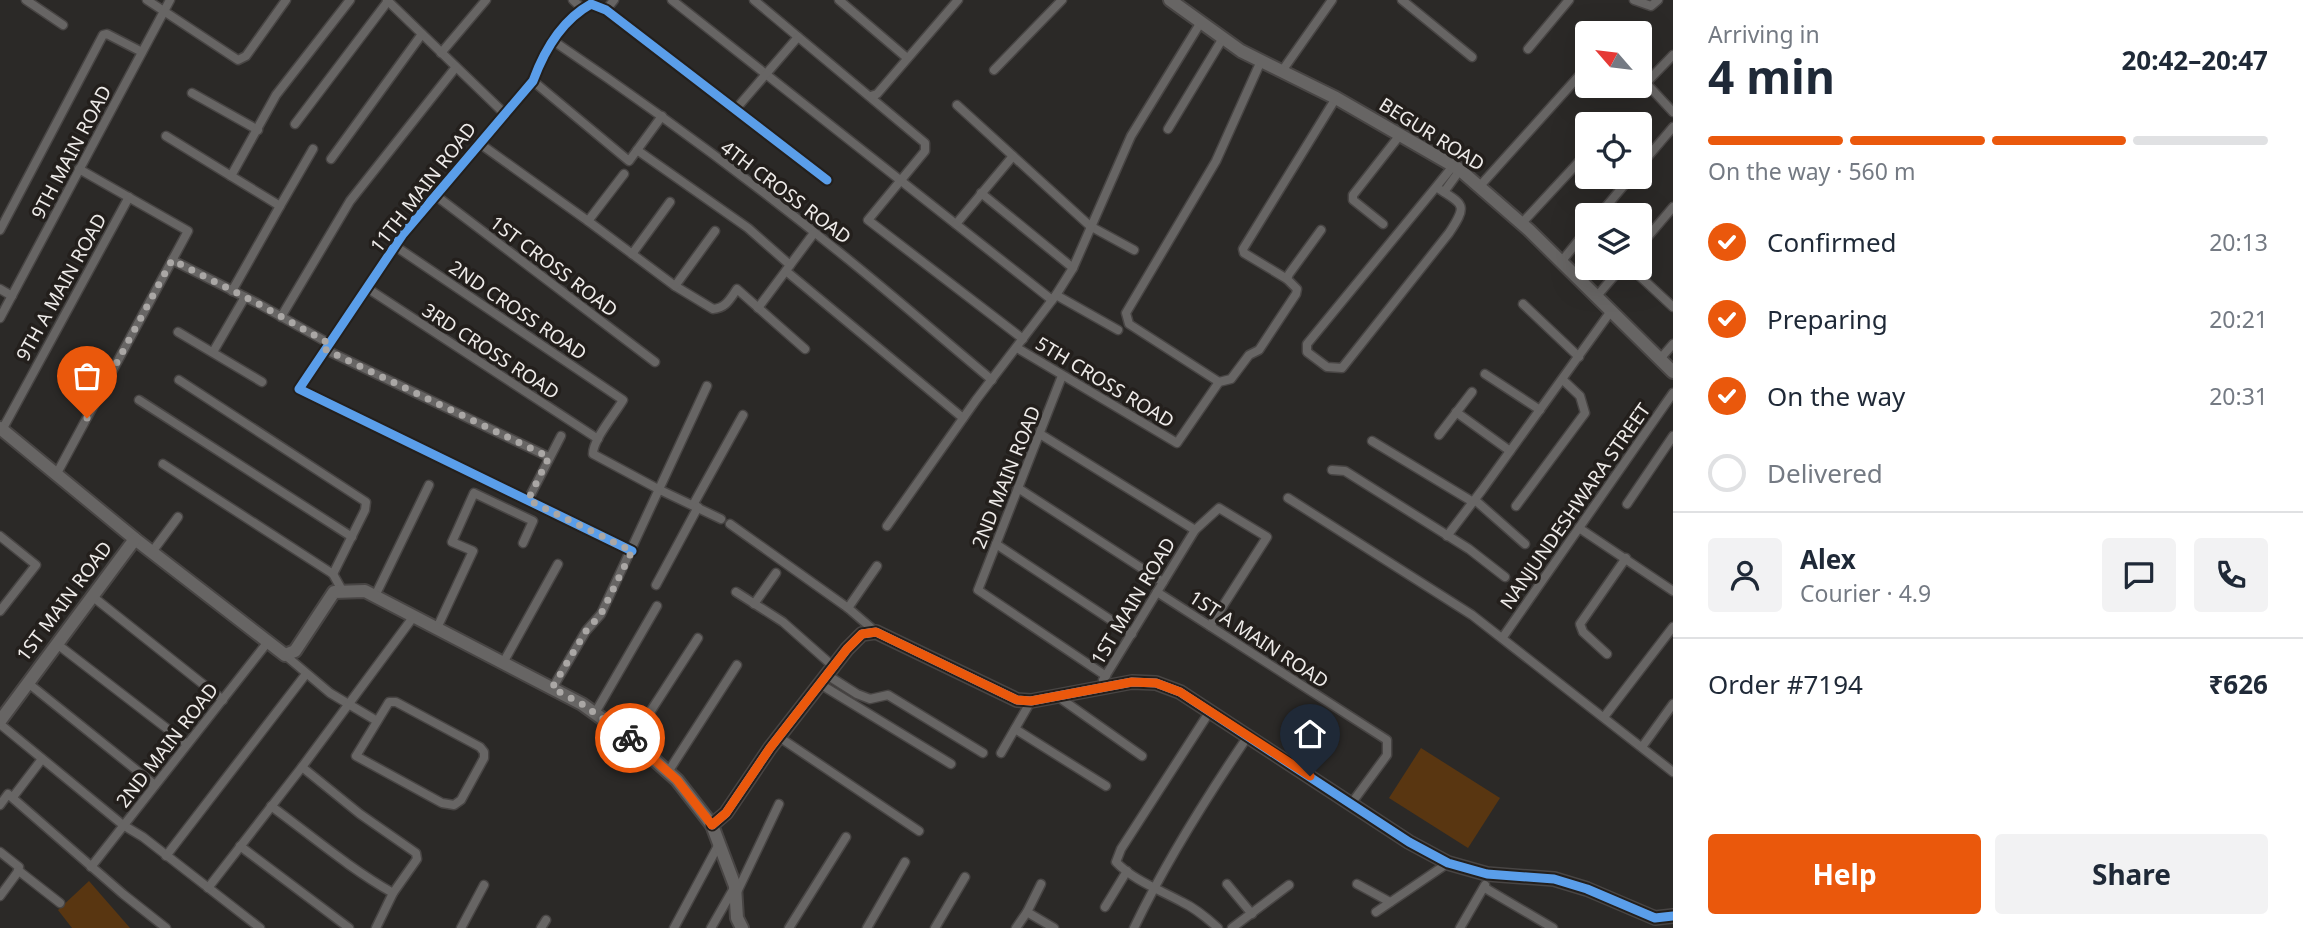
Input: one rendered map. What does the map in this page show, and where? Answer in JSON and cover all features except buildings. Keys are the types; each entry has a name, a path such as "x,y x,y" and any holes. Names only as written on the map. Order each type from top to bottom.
{"street":[{"path":"26,0 63,25"},
{"path":"147,0 238,60 246,57 286,0"},
{"name":"9TH MAIN ROAD","path":"0,318 170,0"},
{"path":"231,176 276,95 350,0"},
{"path":"441,53 486,0"},
{"path":"573,0 583,9 591,4 606,10 827,180"},
{"path":"606,10 614,0"},
{"path":"672,0 899,180 1054,297 1118,330"},
{"path":"754,0 925,143 925,151 868,220 1023,340"},
{"path":"839,0 907,58"},
{"path":"871,96 877,94 958,0"},
{"path":"994,70 1062,0"},
{"name":"BEGUR ROAD","path":"1170,0 1241,51 1336,98 1457,168 1522,223 1673,372"},
{"path":"1282,71 1332,0"},
{"path":"1402,0 1472,57"},
{"path":"1528,49 1569,0"},
{"path":"1634,0 1651,6 1658,0"},
{"path":"295,124 387,1 504,113"},
{"name":"11TH MAIN ROAD","path":"528,500 299,390 395,246 533,81 540,60 552,40 583,9"},
{"path":"887,526 1073,268 1131,135 1201,22"},
{"path":"0,230 103,36 107,34 142,52"},
{"path":"331,159 422,34"},
{"path":"735,110 798,37"},
{"path":"1168,129 1223,38"},
{"name":"4TH CROSS ROAD","path":"552,40 662,116 814,233 992,380"},
{"path":"1673,55 1646,83 1673,112"},
{"path":"1261,61 1212,169 1126,313 1129,324 1219,382 1231,379 1248,355 1259,350 1296,294 1297,289 1287,279 1255,260 1243,249 1336,98"},
{"path":"281,317 350,201 456,67"},
{"path":"1479,187 1575,80"},
{"path":"533,81 629,161 662,116"},
{"path":"192,93 258,130"},
{"path":"957,105 1090,226 1135,250"},
{"path":"1652,152 1673,127"},
{"path":"1382,224 1353,200 1353,195 1400,135"},
{"path":"166,136 281,206"},
{"path":"479,143 675,286 713,309 726,305 737,289 805,349"},
{"path":"232,291 313,149"},
{"path":"637,150 748,228 788,268 963,418"},
{"path":"956,224 1013,156"},
{"path":"1522,223 1575,166"},
{"path":"1440,189 1459,202 1462,214 1342,368 1327,368 1307,352 1307,344 1457,168"},
{"path":"56,475 188,231 79,169"},
{"path":"589,221 624,174"},
{"path":"1609,203 1621,189"},
{"path":"981,193 1073,268"},
{"name":"1ST CROSS ROAD","path":"435,195 654,362"},
{"name":"9TH A MAIN ROAD","path":"1,429 128,197"},
{"path":"632,254 670,202"},
{"path":"1652,232 1673,207"},
{"path":"1287,279 1321,230"},
{"path":"675,286 715,231"},
{"path":"758,308 814,233"},
{"path":"1561,261 1575,244"},
{"name":"2ND CROSS ROAD","path":"395,246 624,400 598,439"},
{"path":"172,260 281,317 328,347 549,457"},
{"path":"1597,296 1611,280"},
{"path":"1643,280 1673,307"},
{"name":"3RD CROSS ROAD","path":"367,288 598,439"},
{"path":"0,289 12,296"},
{"path":"213,352 245,297"},
{"path":"1523,304 1579,356"},
{"path":"1447,536 1611,311"},
{"path":"178,332 262,382"},
{"path":"1660,359 1673,344"},
{"name":"5TH CROSS ROAD","path":"1017,348 1177,443 1219,382"},
{"path":"1485,373 1540,410"},
{"name":"2ND MAIN ROAD","path":"1062,376 978,590 1106,676"},
{"path":"179,380 366,502 365,510 333,574"},
{"path":"1516,506 1585,413 1580,396 1563,380"},
{"path":"552,688 586,631 601,614 707,386"},
{"path":"1439,435 1472,392"},
{"name":"NANJUNDESHWARA STREET","path":"1503,637 1673,393"},
{"path":"139,400 352,537"},
{"path":"1456,412 1510,451"},
{"path":"656,585 743,415"},
{"path":"1,429 330,693 377,721"},
{"path":"1041,434 1195,530"},
{"path":"561,436 528,500 632,551"},
{"path":"1627,505 1673,436"},
{"path":"598,439 593,454 721,519"},
{"path":"1372,441 1474,501 1525,544"},
{"path":"163,464 333,574 343,592"},
{"path":"1332,470 1345,471 1469,549 1505,577"},
{"path":"375,596 429,485"},
{"path":"1018,488 1163,582"},
{"path":"437,628 473,551 452,542 474,494 533,521 523,543"},
{"path":"1288,498 1503,637 1673,772"},
{"name":"1ST MAIN ROAD","path":"1098,688 1195,530 1219,508 1268,537 1210,626"},
{"path":"152,552 177,517"},
{"path":"730,524 848,608 876,632 1004,695 1031,701 1132,682 1156,683 1180,692 1409,842 1448,863 1487,874 1554,879 1587,889 1655,918 1673,916"},
{"path":"1579,528 1673,590"},
{"path":"0,536 36,565 0,611"},
{"name":"1ST MAIN ROAD","path":"0,722 135,539"},
{"path":"996,544 1132,634"},
{"path":"1607,654 1583,632 1580,624 1626,558"},
{"path":"503,663 558,564"},
{"path":"848,608 877,566"},
{"path":"754,604 776,573"},
{"path":"285,655 295,651 334,592 365,591 595,713 632,740 677,780 712,825 735,890 737,918 742,928"},
{"path":"736,592 783,621 827,675 951,765"},
{"name":"1ST A MAIN ROAD","path":"1157,592 1387,740 1387,755 1351,804"},
{"path":"92,596 223,700"},
{"path":"595,713 656,606"},
{"path":"208,888 414,616"},
{"path":"1604,717 1673,627"},
{"path":"712,825 726,813 779,737 827,675 862,634 876,632"},
{"path":"632,740 698,638"},
{"name":"2ND MAIN ROAD","path":"91,867 267,643"},
{"path":"57,644 187,744"},
{"path":"668,772 737,665"},
{"path":"166,856 306,674"},
{"path":"827,675 870,699 888,695 983,753"},
{"path":"28,683 155,785"},
{"path":"1057,696 1142,756"},
{"path":"1001,753 1031,701"},
{"path":"389,702 396,702 480,747 484,758 461,800 454,805 442,803 356,756 377,721 389,702"},
{"path":"1642,747 1673,704"},
{"path":"1210,711 1116,858 1116,862 1154,888 1185,903 1217,928"},
{"path":"0,722 123,825 143,837 260,928"},
{"path":"1015,729 1105,786"},
{"path":"1134,928 1154,888 1215,784 1248,736"},
{"path":"779,737 919,831"},
{"path":"13,797 42,759"},
{"path":"302,767 360,814 416,853 417,859 393,893 376,928"},
{"path":"0,805 9,793 91,867 166,928"},
{"path":"711,928 735,890 779,804"},
{"path":"271,806 336,857 393,893"},
{"path":"789,928 846,837"},
{"path":"674,928 719,844"},
{"path":"240,846 349,928"},
{"path":"0,852 18,865 19,871 60,903"},
{"path":"867,928 905,862"},
{"path":"1376,912 1448,863"},
{"path":"0,896 19,871"},
{"path":"1105,906 1127,871"},
{"path":"1460,928 1485,888 1487,874"},
{"path":"935,928 965,877"},
{"path":"1016,928 1041,884"},
{"path":"1227,884 1252,914"},
{"path":"1357,884 1390,902"},
{"path":"461,928 484,885"},
{"path":"1232,928 1289,886"},
{"path":"1485,888 1553,928"},
{"path":"1027,912 1054,928"}],"shaded area":[{"path":"1421,748 1500,798 1468,848 1389,798"},
{"path":"89,881 130,928 72,928 58,910"}],"cycle path":[{"path":"632,551 299,389 403,234 533,81 555,37 563,27 591,4 606,10 827,180"},
{"path":"712,825 726,813 770,748 847,649 862,634 876,632 1017,700 1031,701 1132,682 1156,683 1180,692 1409,842 1448,863 1487,874 1554,879 1587,889 1655,918 1673,916"}],"way so far":[{"path":"87,418 172,260 330,344 326,350 549,457 528,500 632,551 601,614 586,631 552,688 582,704 630,738"}],"route":[{"path":"630,738 677,780 712,825 726,813 770,748 847,649 862,634 876,632 1017,700 1031,701 1132,682 1156,683 1180,692 1310,776"}]}
